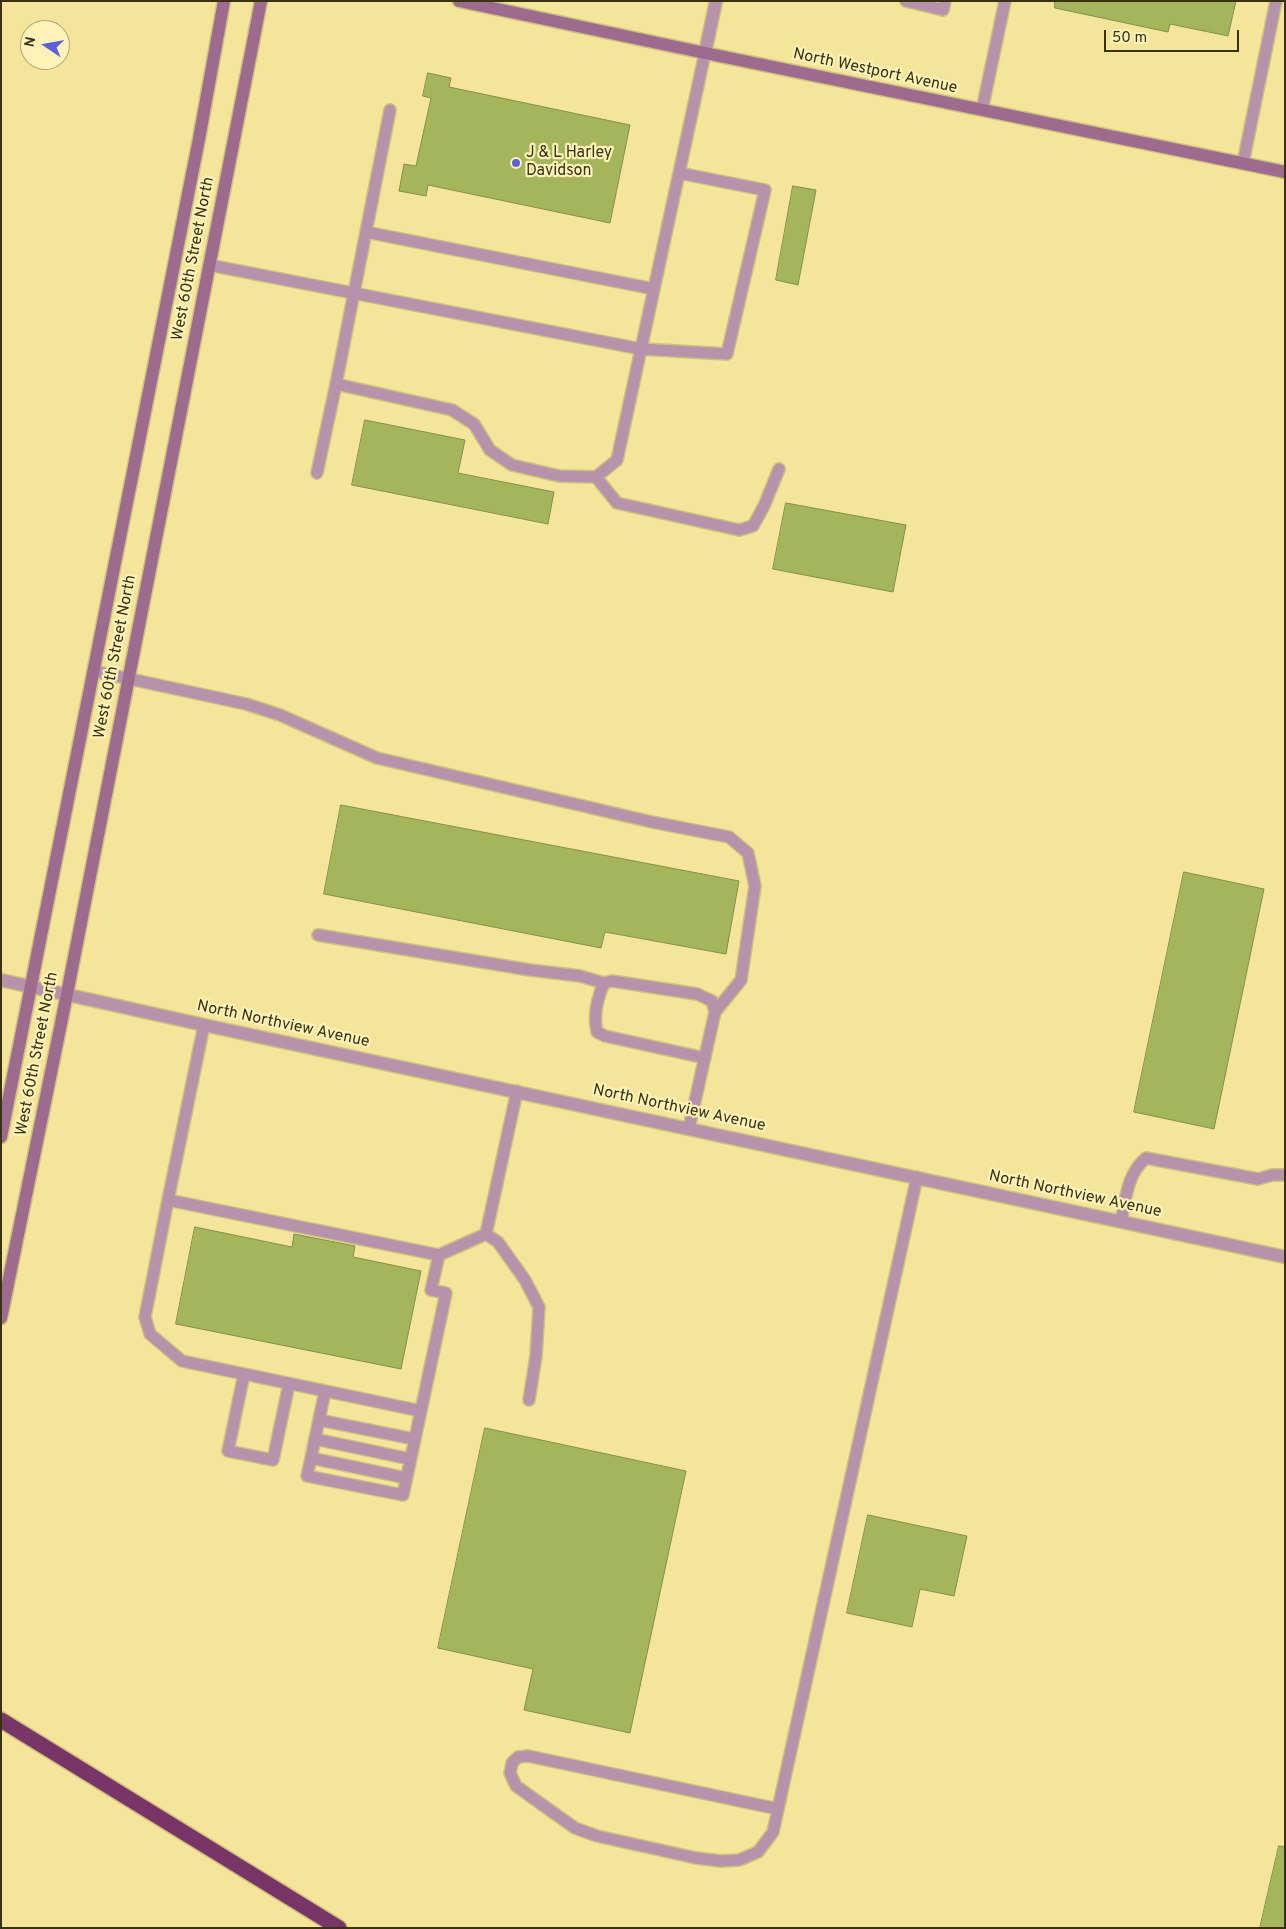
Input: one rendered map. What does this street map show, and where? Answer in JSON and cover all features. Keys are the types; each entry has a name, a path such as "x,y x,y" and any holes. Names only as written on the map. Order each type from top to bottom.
{"highway":[{"path":"1,1720 340,1928"}],"main road":[{"name":"West 60th Street North","path":"1,1137 199,139 224,1"},
{"name":"West 60th Street North","path":"1,1318 67,994 261,1"},
{"name":"North Westport Avenue","path":"459,1 705,54 1285,172"}],"street":[{"path":"705,54 716,1"},
{"name":"North Northview Avenue","path":"1,980 1285,1257"}],"lane":[{"path":"906,1 943,10 945,1"},
{"path":"982,110 1005,1"},
{"path":"1243,163 1276,1"},
{"path":"336,384 452,410 474,424 490,450 512,465 559,476 596,477 617,460 705,54"},
{"path":"317,474 390,110"},
{"path":"209,266 641,349 727,354 765,190 679,172"},
{"path":"366,232 654,290"},
{"path":"596,477 617,503 739,530 753,526 780,469"},
{"path":"93,671 246,704 280,714 377,758 652,822 729,836 748,853 755,886 741,980 715,1012 689,1128"},
{"path":"318,936 530,970 580,976 604,983 612,981 697,994 712,1001 715,1012"},
{"path":"604,983 600,992 594,1021 597,1032 605,1036 704,1058"},
{"path":"204,1025 145,1317 150,1334 182,1361 421,1411"},
{"path":"486,1234 518,1091"},
{"path":"1121,1221 1130,1178 1139,1164 1146,1158 1258,1179 1272,1175 1285,1175"},
{"path":"778,1809 528,1756 518,1757 512,1763 510,1773 516,1786 575,1828 597,1836 696,1858 721,1861 739,1860 758,1852 773,1832 917,1177"},
{"path":"168,1200 439,1255 486,1234"},
{"path":"486,1234 498,1242 526,1280 539,1307 536,1356 529,1400"},
{"path":"325,1391 307,1476 402,1495 446,1293 431,1290 439,1255"},
{"path":"244,1374 228,1450 273,1460 290,1384"},
{"path":"319,1420 414,1439"},
{"path":"315,1439 410,1459"},
{"path":"311,1458 406,1478"}],"building":[{"path":"1055,1 1236,1 1228,36 1170,24 1168,32 1055,8"},
{"path":"428,73 451,78 449,87 630,125 610,223 428,185 426,196 399,191 404,164 416,166 431,98 423,96"},
{"path":"793,186 816,190 798,285 776,280"},
{"path":"365,420 465,440 458,473 554,492 548,524 352,485"},
{"path":"786,503 906,525 893,592 773,569"},
{"path":"341,805 739,881 726,954 605,932 601,948 324,894"},
{"path":"1184,872 1264,889 1214,1129 1134,1112"},
{"path":"195,1227 292,1247 294,1234 355,1246 353,1257 421,1271 401,1369 176,1324"},
{"path":"485,1428 686,1471 630,1733 524,1710 533,1669 438,1648"},
{"path":"868,1515 967,1536 954,1596 920,1589 912,1627 847,1613"},
{"path":"1279,1846 1285,1847 1285,1928 1260,1928"}],"place":[{"name":"J & L Harley Davidson","path":"516,163"}]}
